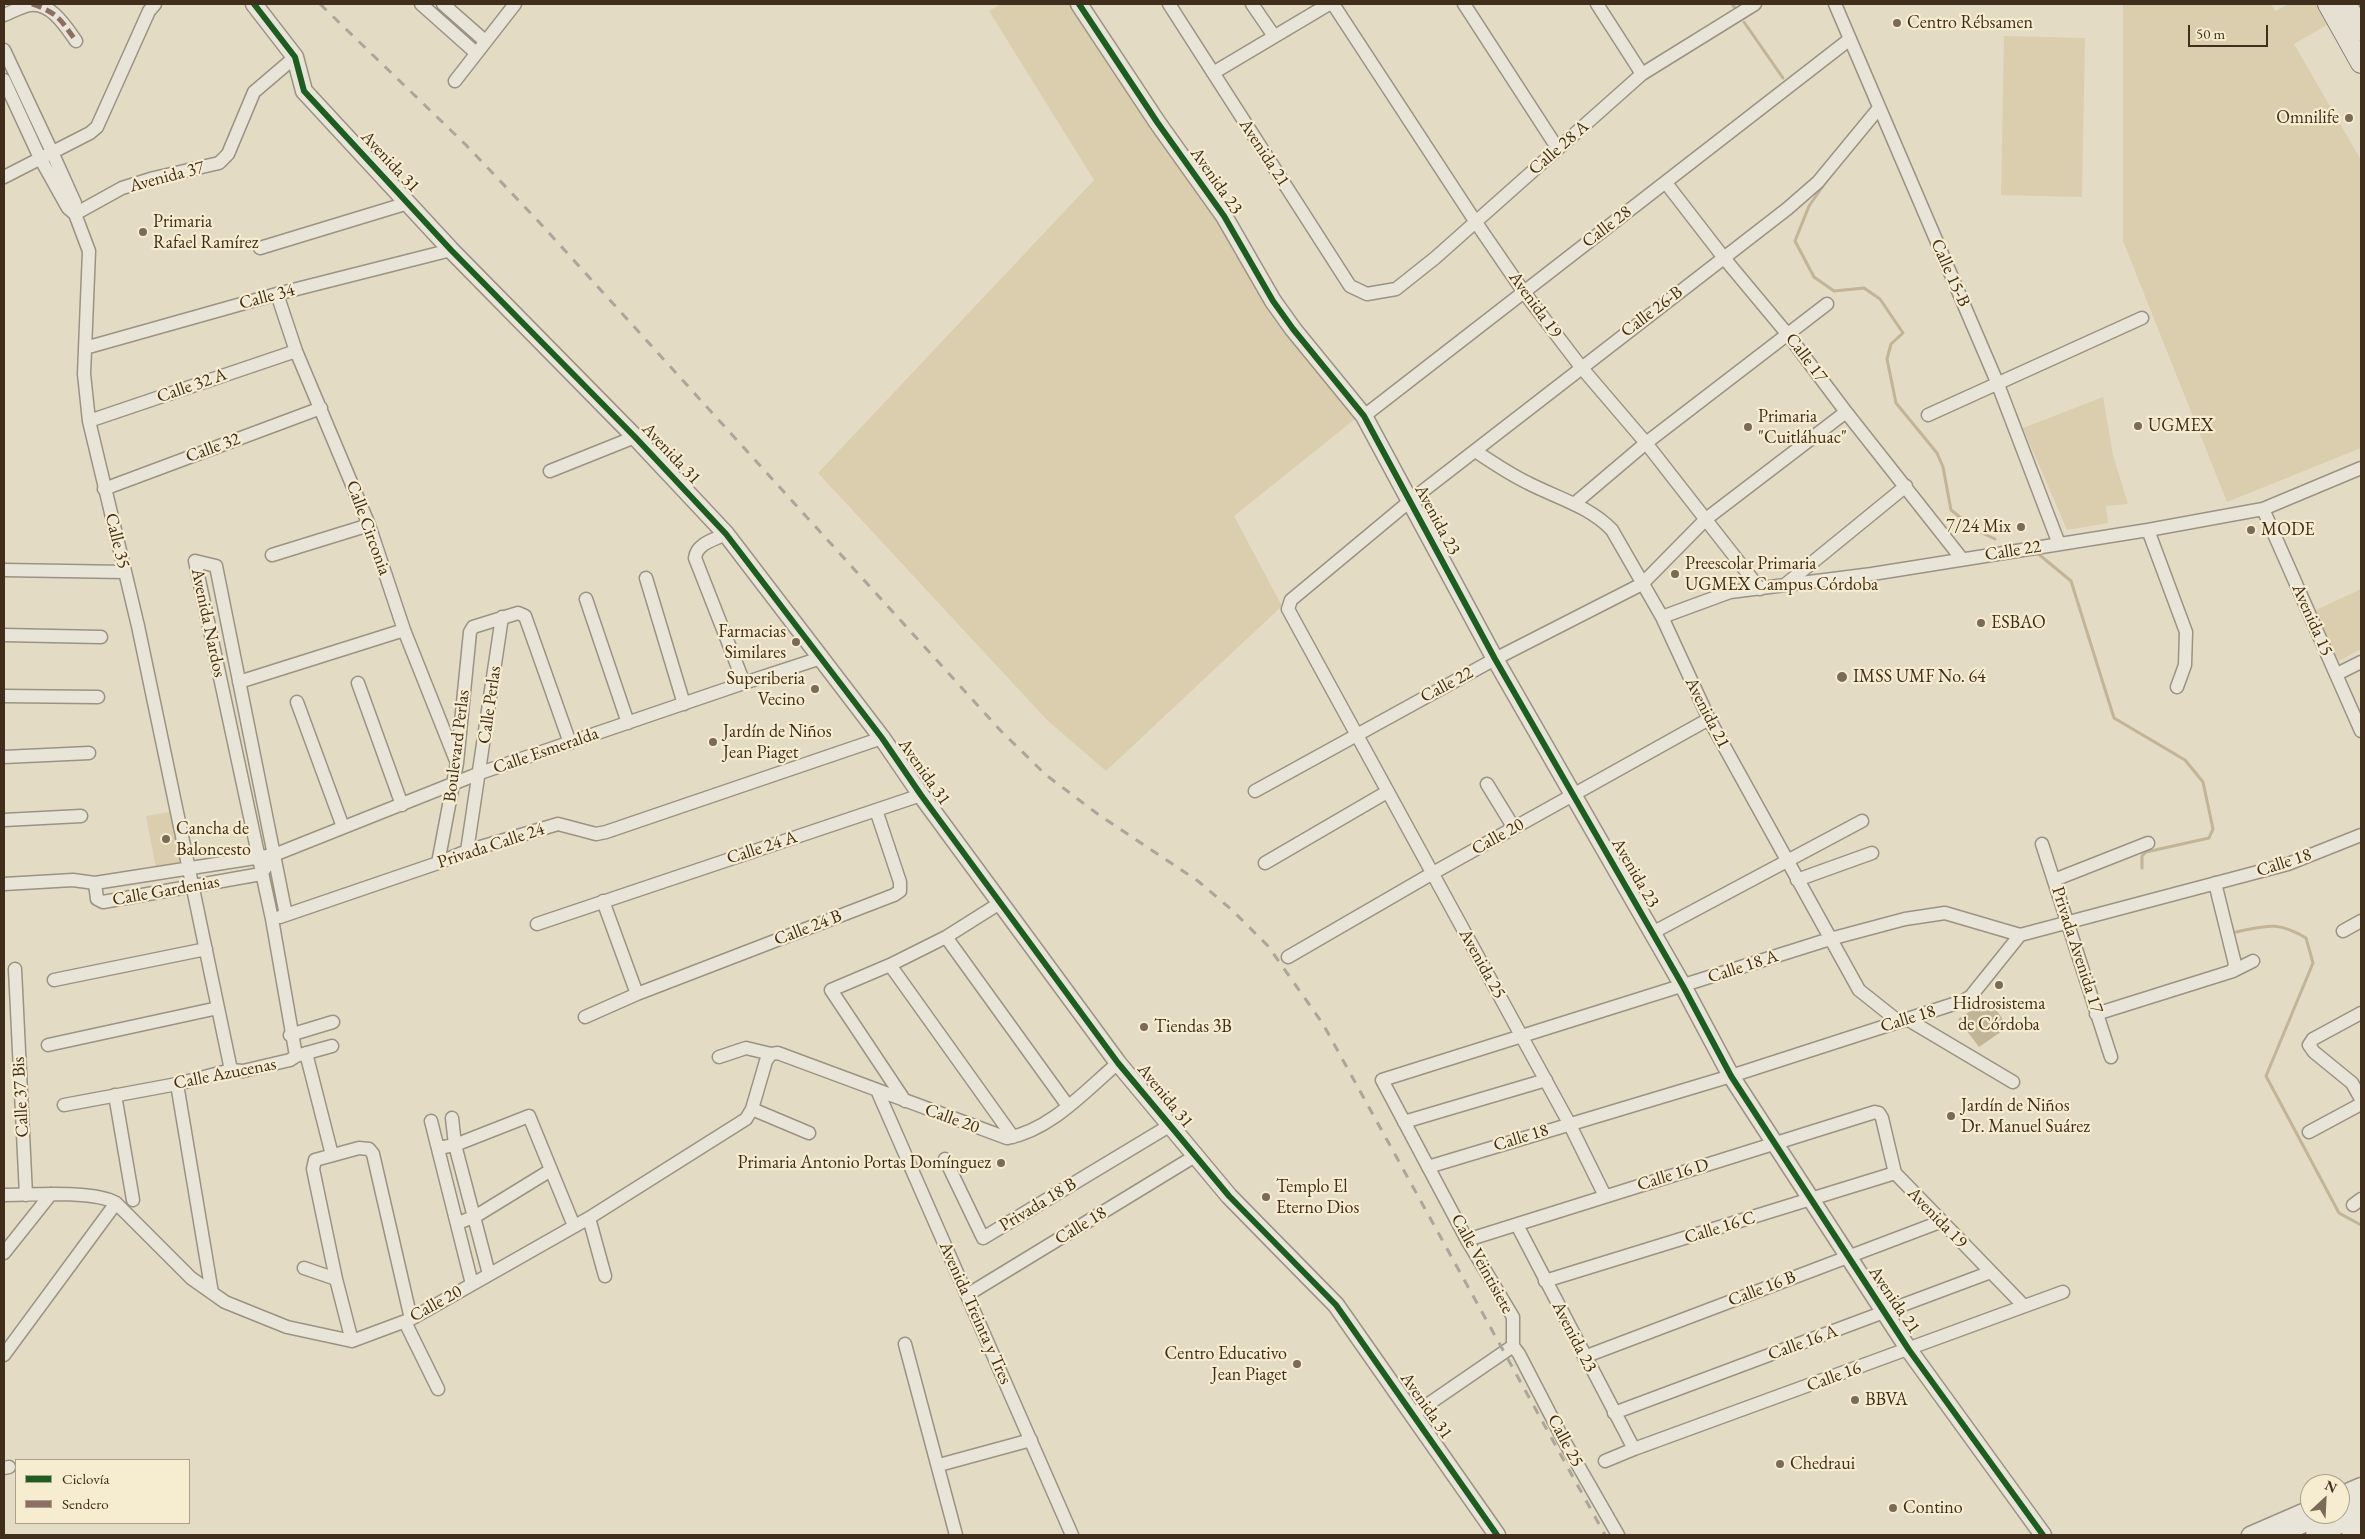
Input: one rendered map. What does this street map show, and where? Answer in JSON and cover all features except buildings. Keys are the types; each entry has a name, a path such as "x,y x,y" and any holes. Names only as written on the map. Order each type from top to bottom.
{"main road":[{"path":"2343,6 2361,30"},
{"path":"2343,6 2361,62"},
{"path":"2315,1535 2361,1515"},
{"path":"2277,1535 2302,1524"}],"street":[{"path":"4,15 32,4 51,10 76,41"},
{"path":"4,177 90,133 96,127 149,11 155,4"},
{"path":"254,4 295,56"},
{"path":"421,4 476,53"},
{"path":"444,4 485,42"},
{"path":"455,81 515,4"},
{"name":"Avenida 23","path":"1079,4 1157,122 1224,216 1274,301 1293,329 1364,416 1495,659 1572,796 1683,986 1731,1076"},
{"name":"Avenida 21","path":"1169,4 1350,286 1367,294"},
{"path":"1252,4 1274,36"},
{"path":"1213,73 1329,4"},
{"name":"Avenida 19","path":"1333,4 1474,221 1523,291 1581,367 1646,444 1760,589"},
{"path":"1464,4 1558,149"},
{"path":"1597,4 1642,74"},
{"name":"Calle 28 A","path":"1367,294 1396,289 1435,258 1474,221 1642,74 1755,4"},
{"name":"Calle 15-B","path":"1835,4 1997,382 2060,544"},
{"name":"Calle 28","path":"1364,416 1850,39"},
{"name":"Avenida 31","path":"295,56 304,91 451,250 635,437 726,534 882,738 921,795 1118,1062 1169,1126 1229,1196 1336,1305 1497,1535"},
{"name":"Avenida 37","path":"76,214 122,188 154,178 219,163 228,154 254,92 295,56"},
{"path":"5,57 40,158 68,208 76,214"},
{"path":"4,80 15,90"},
{"name":"Calle 35","path":"15,90 52,152 75,204 76,214 89,251 84,374 89,421 125,572 231,1070"},
{"name":"Calle 26-B","path":"1356,734 1288,609 1291,600 1410,502 1581,367 1724,258 1818,182 1879,108"},
{"name":"Calle 17","path":"1666,183 1724,258 1789,336 1846,412 1962,559"},
{"path":"260,248 408,204"},
{"name":"Calle 34","path":"85,348 277,294 451,250"},
{"name":"Calle Circonia","path":"277,294 296,351 369,524 404,630 457,763"},
{"path":"1574,504 1646,444 1789,336 1827,304"},
{"path":"1928,415 1997,382 2142,318"},
{"name":"Calle 32 A","path":"89,421 296,351"},
{"name":"Calle 32","path":"104,489 321,408"},
{"name":"Calle 22","path":"1255,791 1495,659 1642,584 1706,519 1846,412"},
{"name":"Avenida 31","path":"550,471 635,437"},
{"name":"Avenida 21","path":"1475,451 1527,483 1574,504 1603,521 1612,530 1662,617 1709,719 1859,990 1902,1020 2013,1082"},
{"name":"Calle 22","path":"1662,617 1718,595 1786,584 1872,574 2148,530 2263,509 2361,468"},
{"path":"1786,584 1906,486"},
{"name":"Avenida 15","path":"2263,509 2361,731"},
{"path":"272,555 369,524"},
{"path":"2148,530 2186,632 2186,665 2177,687"},
{"path":"726,534 700,546 696,551 695,558 744,683"},
{"name":"Avenida Nardos","path":"286,915 216,566 195,561 257,857 272,919 290,1035 301,1055 332,1155"},
{"path":"4,570 125,572"},
{"path":"646,578 684,704"},
{"path":"586,599 628,723"},
{"path":"502,617 518,612 522,614 546,671 570,743"},
{"name":"Boulevard Perlas","path":"438,863 457,763 471,629 502,617"},
{"name":"Calle Perlas","path":"467,851 502,617"},
{"path":"239,682 404,630"},
{"path":"4,635 101,636"},
{"name":"Calle Esmeralda","path":"274,856 480,773 821,658"},
{"path":"2337,674 2361,662"},
{"path":"358,683 402,805"},
{"path":"4,696 98,697"},
{"path":"297,702 343,827"},
{"name":"Calle 20","path":"1288,957 1433,873 1709,719"},
{"name":"Avenida 25","path":"1356,734 1546,1080 1604,1196"},
{"name":"Privada Calle 24","path":"272,919 438,863 467,851 558,824 596,834 606,832 882,738"},
{"path":"4,757 89,753"},
{"path":"1488,784 1514,828"},
{"path":"1264,863 1387,792"},
{"name":"Calle 24 A","path":"537,924 921,795"},
{"name":"Calle 24 B","path":"637,994 900,891 900,882 876,810"},
{"path":"4,820 81,816"},
{"path":"1652,933 1862,821"},
{"name":"Calle 18","path":"1428,1167 1731,1076 1963,1002 1971,996 2020,935 2288,864 2361,834"},
{"path":"2054,880 2148,843"},
{"name":"Privada Avenida 17","path":"2042,844 2096,1014 2112,1057"},
{"path":"1797,880 1872,852"},
{"path":"261,874 274,856"},
{"name":"Calle Gardenias","path":"261,874 103,902 97,899 95,883 189,867 274,856"},
{"path":"4,884 73,880 95,883"},
{"path":"2214,883 2235,964 2233,971"},
{"path":"585,1017 637,994 604,901"},
{"path":"905,1101 831,990 890,965 946,937 1000,903"},
{"name":"Calle 18 A","path":"1382,1080 1830,939 1905,919 1946,913 2020,935"},
{"path":"2343,931 2361,921"},
{"path":"946,937 1068,1106"},
{"path":"54,980 206,949"},
{"path":"2096,1014 2233,971 2254,962"},
{"path":"890,965 1013,1137 1028,1131 1068,1106 1118,1062"},
{"name":"Calle 37 Bis","path":"15,969 26,1195"},
{"path":"48,1045 218,1008"},
{"path":"2361,1013 2313,1039 2310,1045 2314,1052 2352,1084 2361,1099"},
{"path":"290,1035 333,1022"},
{"name":"Calle Azucenas","path":"64,1105 177,1084 231,1070 243,1071 290,1060 332,1046"},
{"name":"Calle 20","path":"719,1057 746,1048 771,1054 778,1053 1001,1137 1013,1137"},
{"name":"Calle 20","path":"352,1342 408,1320 589,1218 746,1119 752,1109 766,1061 771,1054"},
{"name":"Avenida 21","path":"1731,1076 1774,1145 1909,1350 2043,1535"},
{"name":"Calle Veintisiete","path":"1382,1080 1467,1240 1513,1317 1513,1346"},
{"path":"1404,1122 1546,1080"},
{"path":"177,1084 212,1293"},
{"name":"Avenida Treinta y Tres","path":"877,1090 1072,1535"},
{"path":"115,1095 133,1200"},
{"path":"2309,1132 2361,1104"},
{"path":"752,1109 809,1133"},
{"name":"Calle 16 D","path":"1467,1240 1874,1112 1880,1113"},
{"name":"Avenida 19","path":"1880,1113 1895,1173 1940,1222 2024,1306"},
{"path":"438,1148 455,1145 529,1116 574,1226"},
{"path":"452,1118 455,1145 476,1216 489,1274"},
{"path":"431,1121 472,1284"},
{"name":"Privada 18 B","path":"945,1159 983,1238 1169,1126"},
{"path":"4,1195 51,1194 107,1198 116,1204 191,1278 225,1302 287,1327 352,1342 336,1279 313,1164 315,1160 332,1155 359,1148 369,1149 373,1154 408,1320 438,1389"},
{"name":"Calle 18","path":"967,1295 1195,1156"},
{"path":"458,1223 476,1216 551,1170"},
{"name":"Calle 16 C","path":"1545,1281 1895,1173"},
{"path":"4,1253 51,1194"},
{"path":"4,1354 116,1204"},
{"path":"589,1218 604,1276"},
{"name":"Calle 16 B","path":"1584,1357 1940,1222"},
{"name":"Avenida 23","path":"1517,1225 1584,1357 1634,1449"},
{"path":"304,1268 336,1279"},
{"name":"Calle 16 A","path":"1614,1413 1991,1272"},
{"name":"Calle 16","path":"1605,1461 2063,1292"},
{"path":"905,1344 939,1465 956,1535"},
{"path":"1414,1414 1513,1346"},
{"name":"Calle 25","path":"1513,1346 1520,1354 1563,1439 1618,1535"},
{"path":"939,1465 1030,1440"},
{"path":"2250,1535 2300,1513"},
{"path":"2350,1535 2361,1530"}],"shaded area":[{"path":"1001,4 1075,4 1360,415 1234,516 1282,606 1106,771 1047,720 818,473 1094,180 989,11"},
{"path":"2123,4 2271,4 2275,11 2289,4 2322,4 2332,22 2294,44 2361,160 2361,448 2227,502 2123,241"},
{"path":"2004,36 2085,38 2082,197 2001,195"},
{"path":"2103,397 2113,455 2128,504 2106,506 2108,523 2067,530 2023,428"},
{"path":"2361,589 2361,649 2339,661 2316,610"},
{"name":"Cancha de Baloncesto","path":"175,811 185,862 156,868 146,816"},
{"path":"1989,999 2008,1027 1979,1047 1958,1019"}],"waterway":[{"path":"1732,4 1735,8"},
{"path":"1744,22 1783,78"},
{"path":"1830,176 1809,206 1795,241 1814,277 1834,291 1864,288 1880,299 1903,333 1891,344 1887,359 1896,403 1937,453 1943,467 1951,510 1976,530 1995,539"},
{"path":"2036,552 2071,581 2114,718 2185,760 2203,782 2213,829 2209,838 2146,852 2142,856 2142,868"},
{"path":"2230,933 2277,926 2286,928 2306,938 2313,963 2266,1076 2339,1213 2361,1225"}],"railway":[{"path":"320,4 466,145 539,222 1000,730 1046,775 1099,815 1198,881 1232,910 1268,946 1323,1024 1605,1535"}],"marked path":[{"path":"32,4 48,10 58,18 76,41"}],"cycle path":[{"path":"254,4 295,57 304,91 451,250 635,437 726,534 882,738 921,795 1118,1063 1229,1196 1336,1305 1497,1535"},
{"path":"1079,4 1157,122 1224,216 1273,301 1293,329 1364,416 1495,659 1683,986 1731,1076 1909,1350 2043,1535"}],"place":[{"name":"Centro Rébsamen","path":"1897,23"},
{"name":"Omnilife","path":"2349,118"},
{"name":"Primaria Rafael Ramírez","path":"143,232"},
{"name":"UGMEX","path":"2138,426"},
{"name":"Primaria \"Cuitláhuac\"","path":"1748,427"},
{"name":"7/24 Mix","path":"2021,527"},
{"name":"MODE","path":"2251,530"},
{"name":"Preescolar Primaria UGMEX Campus Córdoba","path":"1675,574"},
{"name":"ESBAO","path":"1981,623"},
{"name":"Farmacias Similares","path":"796,642"},
{"name":"IMSS UMF No. 64","path":"1842,677"},
{"name":"Superiberia Vecino","path":"815,689"},
{"name":"Jardín de Niños Jean Piaget","path":"713,742"},
{"name":"Cancha de Baloncesto","path":"166,839"},
{"name":"Hidrosistema de Córdoba","path":"1999,985"},
{"name":"Tiendas 3B","path":"1144,1027"},
{"name":"Jardín de Niños Dr. Manuel Suárez","path":"1951,1116"},
{"name":"Primaria Antonio Portas Domínguez","path":"1001,1163"},
{"name":"Templo El Eterno Dios","path":"1266,1197"},
{"name":"Centro Educativo Jean Piaget","path":"1297,1364"},
{"name":"BBVA","path":"1855,1400"},
{"name":"Chedraui","path":"1780,1464"},
{"name":"Contino","path":"1893,1508"}]}
